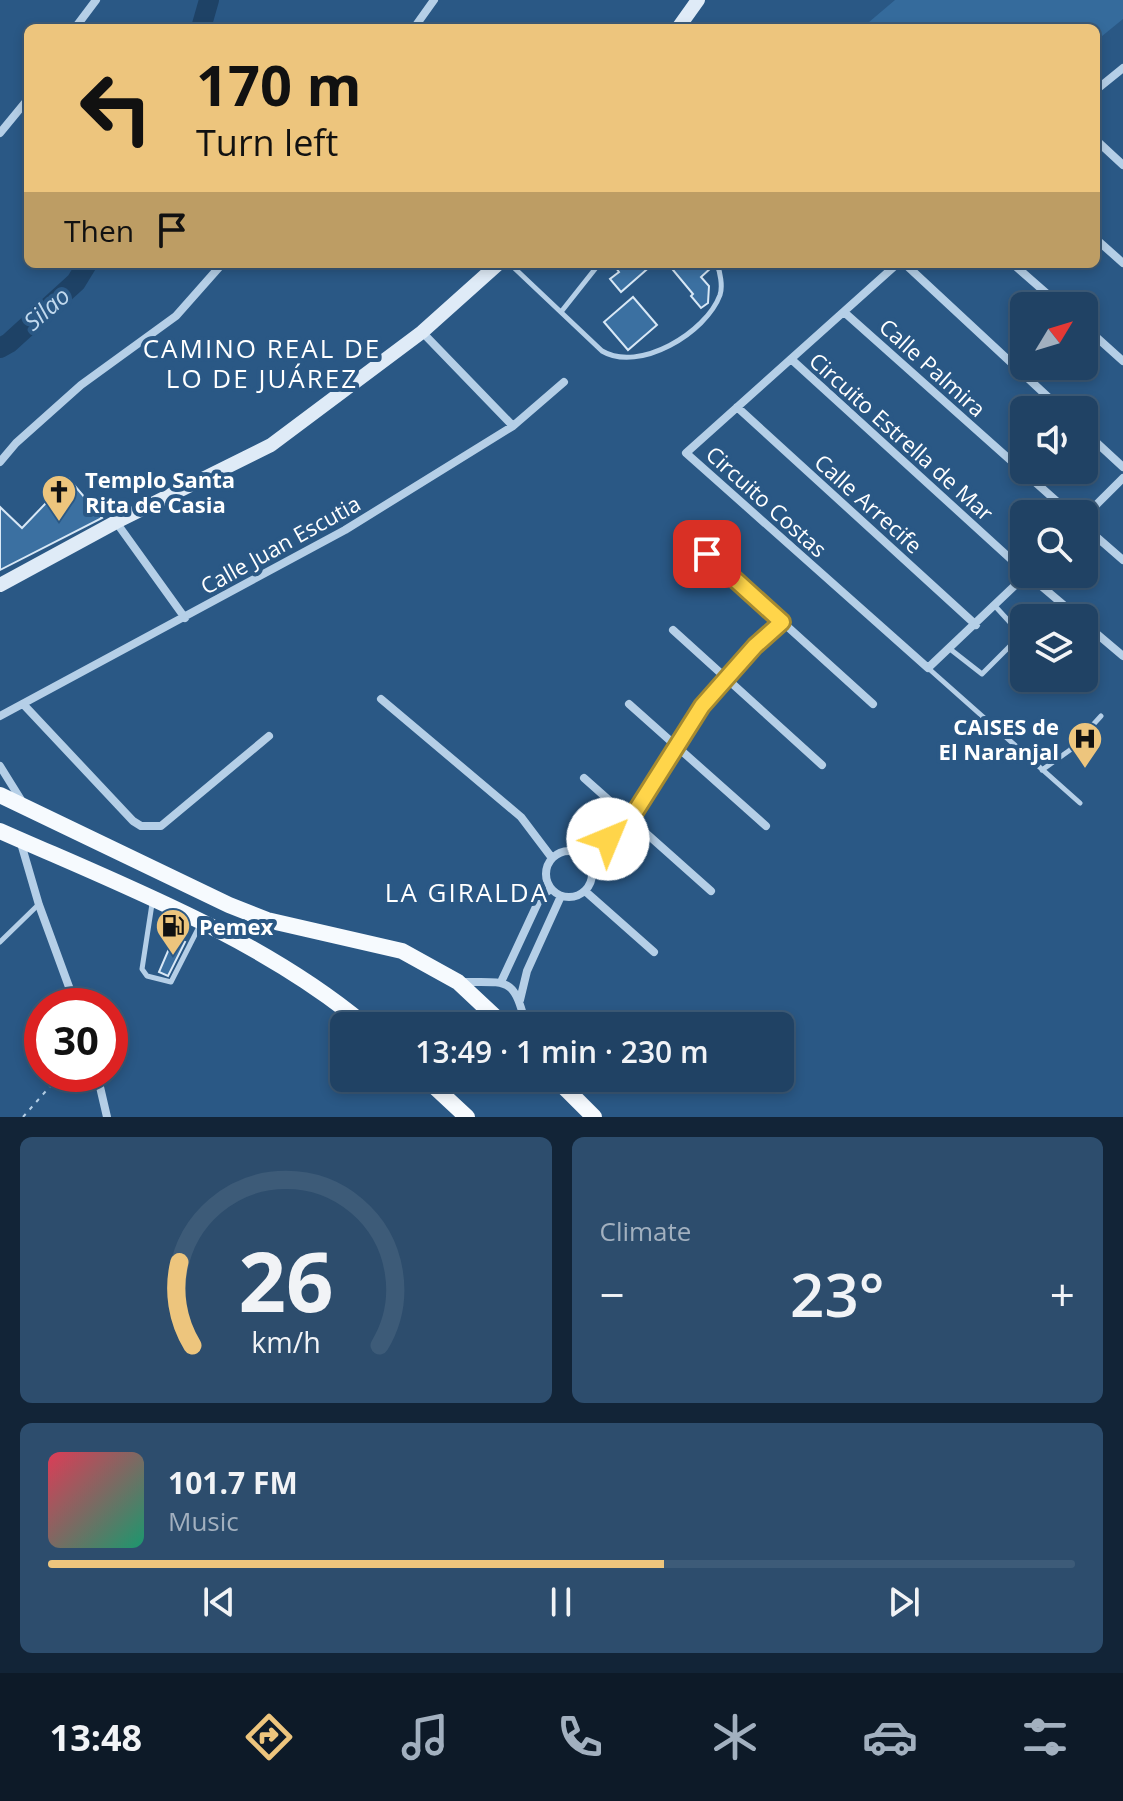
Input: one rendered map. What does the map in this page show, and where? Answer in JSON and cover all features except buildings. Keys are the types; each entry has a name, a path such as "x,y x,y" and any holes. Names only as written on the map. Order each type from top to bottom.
{"main road":[{"path":"681,24 698,0"},
{"path":"0,585 116,522 271,445 422,332 494,268"},
{"path":"0,795 229,905 267,920 402,951 458,982 490,1012"},
{"path":"0,831 201,923 317,988 348,1012"},
{"path":"440,1092 467,1117"},
{"path":"569,1092 594,1117"}],"street":[{"path":"78,24 96,0"},
{"path":"417,24 434,0"},
{"path":"1100,87 1122,69"},
{"path":"0,133 24,104"},
{"path":"1100,144 1123,165"},
{"path":"1100,243 1123,263"},
{"path":"0,462 16,443 81,385 176,316 218,268"},
{"name":"Circuito Costas","path":"893,268 686,453 928,668"},
{"path":"909,268 1047,396"},
{"path":"1018,268 1045,292"},
{"name":"Calle Palmira","path":"844,312 1055,500"},
{"path":"422,332 513,426"},
{"path":"1098,339 1123,361"},
{"name":"Circuito Estrella de Mar","path":"791,359 1010,558"},
{"name":"Calle Juan Escutia","path":"0,716 345,530 513,426 564,382"},
{"name":"Calle Arrecife","path":"737,407 976,625"},
{"path":"1098,444 1123,467"},
{"path":"1098,503 1123,478"},
{"path":"116,522 185,618"},
{"path":"1098,538 1123,560"},
{"path":"707,554 873,704"},
{"path":"928,668 1012,588"},
{"name":"Circuito Estrella de Mar","path":"1044,588 1063,604"},
{"path":"586,858 630,820 702,706 755,646 782,622"},
{"path":"673,630 822,765"},
{"path":"1098,635 1123,656"},
{"path":"381,699 521,817 552,858"},
{"path":"629,704 766,826"},
{"path":"24,705 141,826 161,826 269,736"},
{"path":"0,766 26,807"},
{"path":"584,778 711,891"},
{"path":"20,840 39,905 69,988"},
{"path":"573,851 586,858 592,873 591,883 585,891 569,898 551,889 546,879 552,858 562,852 573,851"},
{"path":"501,982 541,896 551,889"},
{"path":"585,891 654,952"},
{"path":"520,1000 527,971 561,896"},
{"path":"458,982 501,982 512,989 520,1000 523,1012"},
{"path":"101,1092 107,1117"}],"lane":[{"path":"514,268 602,351 615,359 646,356 676,342 710,312 721,292 718,268"},
{"path":"561,312 596,268"},
{"path":"950,649 982,674 1018,638 1016,629 995,606"},
{"path":"928,668 1080,803"},
{"path":"1042,770 1070,750 1101,716"},
{"path":"153,899 142,969 147,976 171,982 201,923"},
{"path":"0,942 39,905"}],"path":[{"path":"23,1117 45,1092"}],"shaded area":[{"path":"895,0 1123,0 1123,19 1100,38 1100,24 867,24"}],"waterway":[{"name":"Silao","path":"202,24 209,0"},
{"name":"Silao","path":"0,348 76,282 85,268"}],"place":[{"name":"Templo Santa Rita de Casia","path":"59,523"},
{"name":"CAISES de El Naranjal","path":"1085,770"},
{"name":"Pemex","path":"173,957"}],"district":[{"name":"CAMINO REAL DE LO DE JUÁREZ","path":"262,363"},
{"name":"LA GIRALDA","path":"467,892"}],"route":[{"path":"608,839 630,820 702,706 755,646 782,622 707,554"}]}
